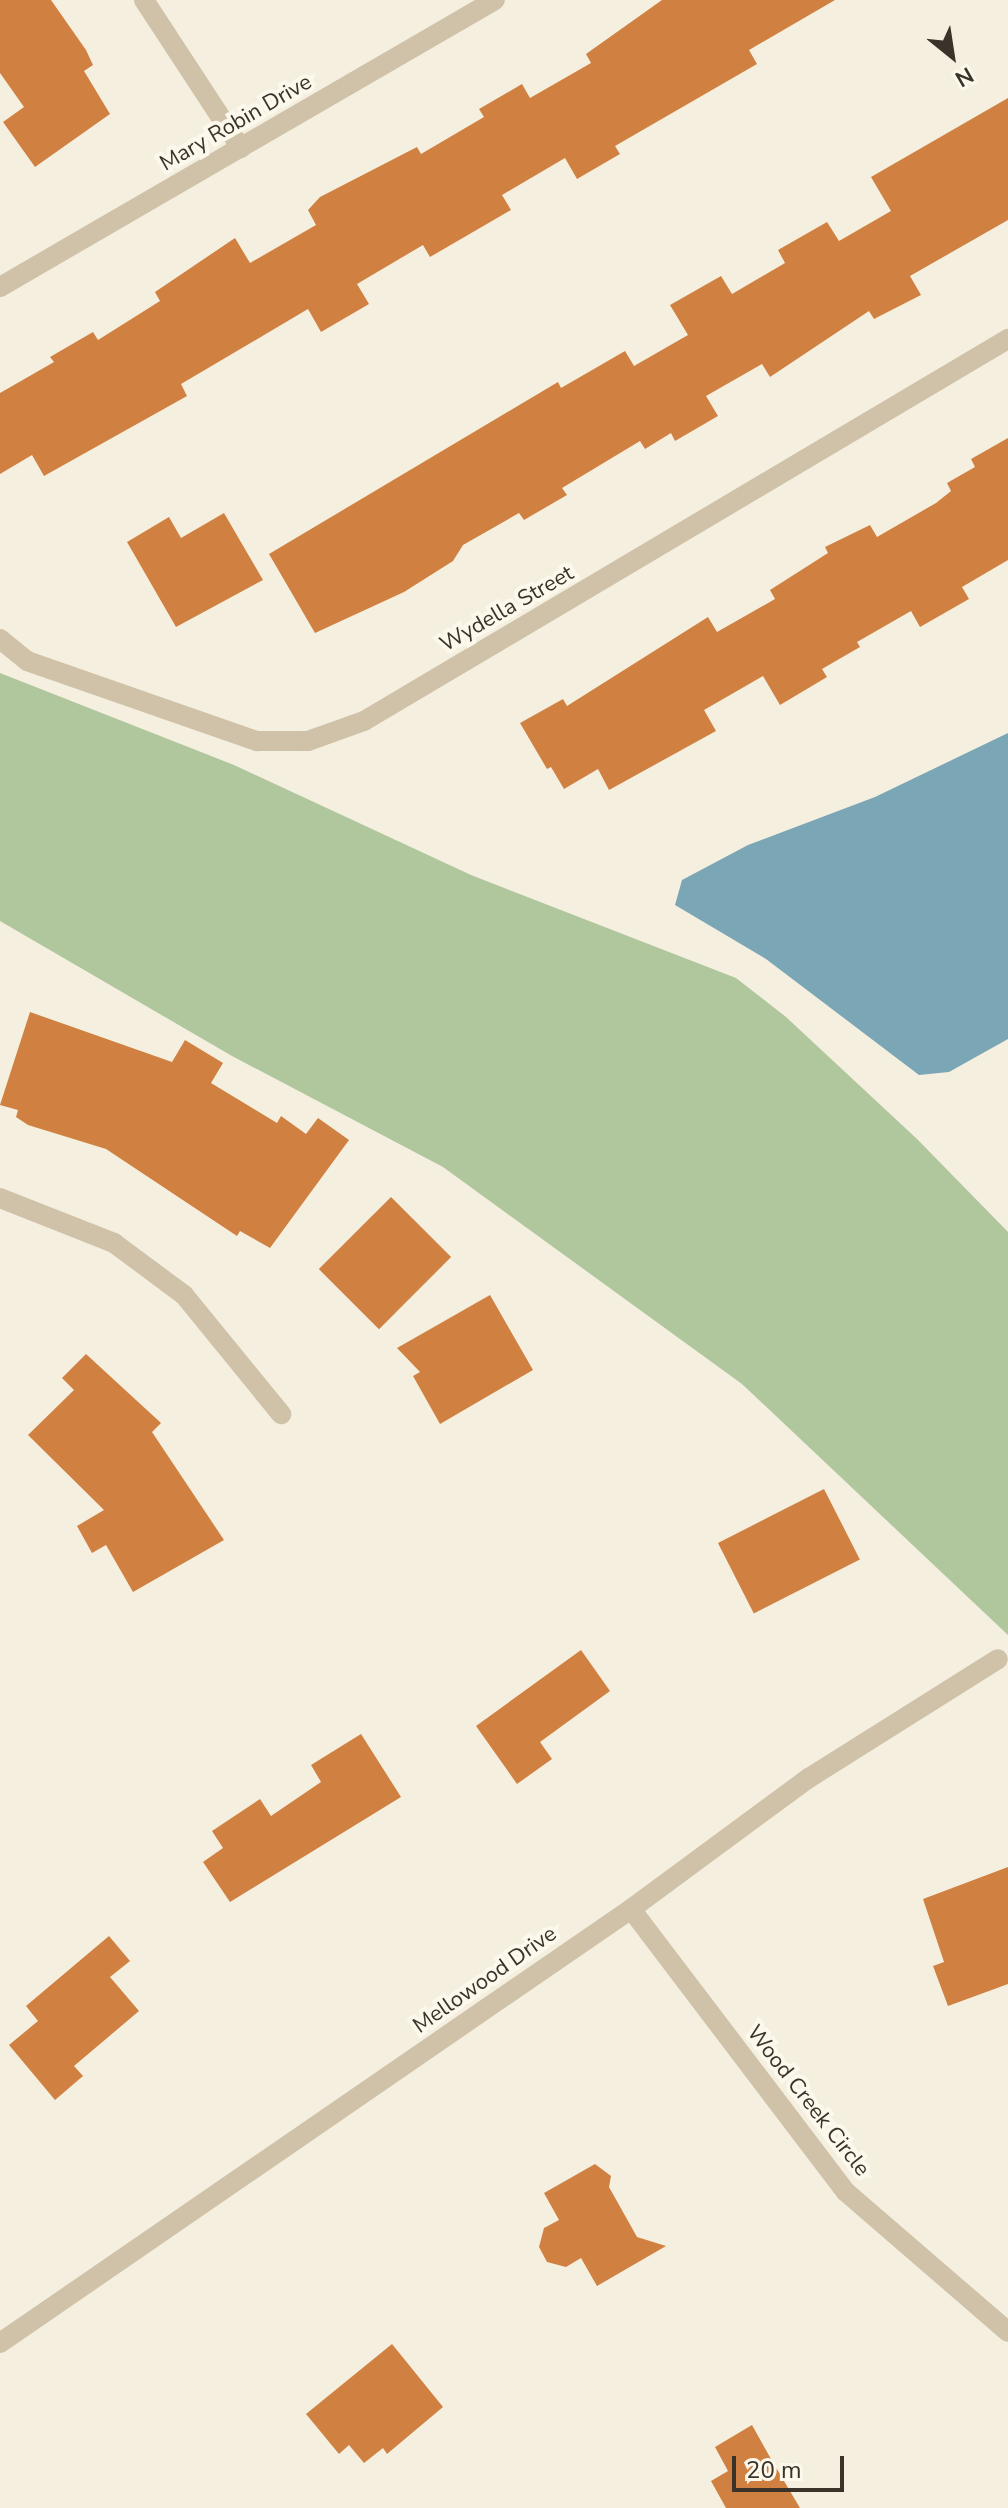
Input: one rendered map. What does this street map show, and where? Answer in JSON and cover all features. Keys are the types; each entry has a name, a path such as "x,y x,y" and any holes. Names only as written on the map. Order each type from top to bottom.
{"street":[{"path":"144,0 241,148"},
{"name":"Mary Robin Drive","path":"0,287 495,0"},
{"name":"Wydella Street","path":"0,639 27,661 257,741 308,741 364,721 1008,339"},
{"path":"0,1198 114,1243 172,1286 281,1414"},
{"name":"Mellowood Drive","path":"0,2343 631,1909 809,1778 998,1659"},
{"name":"Wood Creek Circle","path":"631,1909 846,2192 1008,2332"}],"green space":[{"path":"0,673 234,765 471,875 736,978 786,1017 917,1139 1008,1232 1008,1635 742,1384 443,1167 232,1056 0,921"}],"water":[{"path":"1008,733 1008,1039 949,1072 919,1075 766,959 675,905 682,880 748,845 875,797"}],"building":[{"path":"0,0 51,0 86,50 93,65 84,71 110,114 35,167 3,122 24,107 0,73"},
{"path":"662,0 835,0 749,50 757,64 615,146 620,154 577,179 565,158 502,195 511,210 430,257 423,245 357,284 369,304 321,332 308,309 181,384 187,396 44,476 32,455 0,474 0,393 54,362 50,357 93,332 98,340 160,301 155,292 235,238 250,263 316,225 308,210 320,197 417,147 421,154 484,117 479,109 522,84 530,98 591,63 586,54"},
{"path":"1008,98 1008,220 910,276 921,295 874,319 869,311 770,377 762,364 706,396 718,416 675,441 671,433 645,449 640,441 562,488 567,495 524,520 519,513 463,545 453,561 404,592 315,633 269,554 558,382 561,388 625,351 634,366 688,335 670,305 721,276 732,294 785,263 778,250 827,222 839,241 891,211 871,177"},
{"path":"1008,438 1008,560 962,587 969,599 920,627 911,611 857,642 860,647 822,669 827,677 780,705 763,676 704,710 716,731 609,790 598,769 564,789 551,767 547,769 520,723 563,699 567,706 708,617 717,632 775,599 770,590 828,553 825,547 870,525 877,537 936,503 951,491 947,483 975,467 971,459"},
{"path":"224,513 263,580 176,627 127,542 169,517 181,538"},
{"path":"30,1012 172,1062 185,1040 223,1063 211,1083 277,1123 281,1116 306,1134 318,1118 349,1140 270,1248 240,1231 237,1236 106,1149 28,1125 16,1117 18,1110 0,1105"},
{"path":"391,1197 451,1257 379,1329 319,1269"},
{"path":"490,1295 533,1370 440,1424 413,1376 420,1372 397,1348"},
{"path":"86,1354 161,1423 152,1432 224,1540 133,1592 106,1545 92,1553 77,1526 104,1510 28,1435 74,1390 62,1378"},
{"path":"824,1489 860,1559 754,1613 718,1543"},
{"path":"581,1650 610,1691 540,1742 552,1759 517,1784 476,1726"},
{"path":"361,1734 401,1797 230,1902 203,1862 223,1848 212,1831 260,1799 271,1816 321,1782 311,1765"},
{"path":"1008,1867 1008,1984 948,2006 933,1966 944,1962 923,1899"},
{"path":"109,1936 130,1961 110,1977 139,2011 74,2066 83,2076 55,2100 9,2045 38,2021 26,2006"},
{"path":"595,2164 611,2176 609,2187 637,2237 666,2246 597,2286 581,2258 566,2267 547,2262 539,2247 544,2228 559,2220 544,2193"},
{"path":"392,2344 443,2407 387,2454 383,2448 364,2463 349,2445 339,2454 306,2414"},
{"path":"752,2425 800,2508 726,2508 711,2481 728,2471 715,2447"}]}
